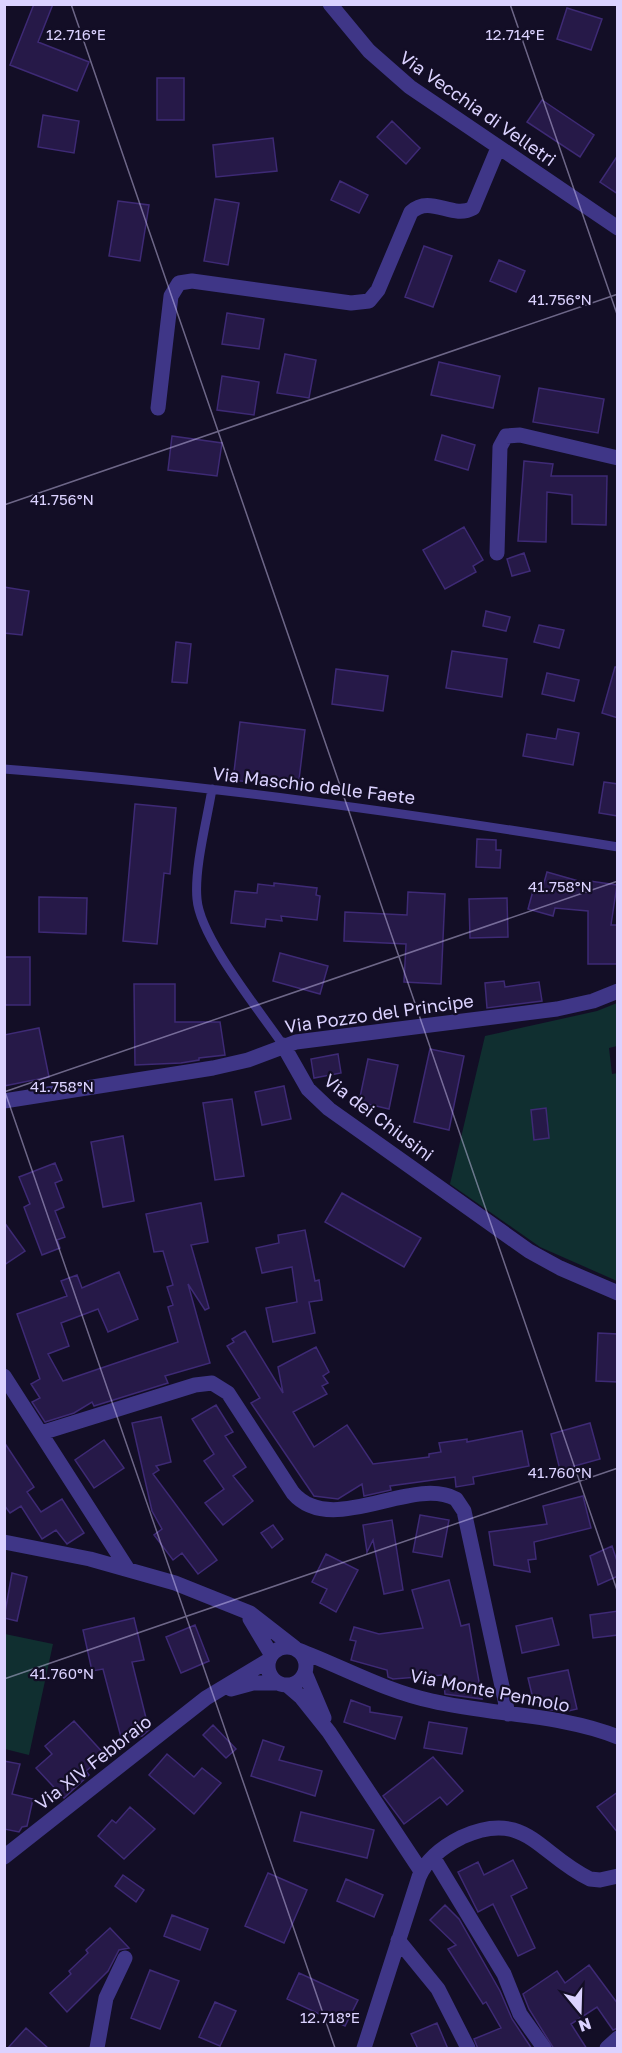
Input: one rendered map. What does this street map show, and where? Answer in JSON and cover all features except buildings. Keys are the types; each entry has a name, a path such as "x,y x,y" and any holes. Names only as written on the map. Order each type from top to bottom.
{"street":[{"name":"Via Vecchia di Velletri","path":"330,4 386,67 498,148 618,228"},
{"path":"158,408 171,296 179,283 192,281 356,304 369,301 378,290 411,212 425,204 460,212 473,208 498,148"},
{"path":"497,553 500,447 506,436 516,434 618,458"},
{"name":"Via Pozzo del Principe","path":"4,1101 203,1070 248,1060 283,1045 547,1011 593,1001 618,991"},
{"name":"Via dei Chiusini","path":"283,1045 308,1089 329,1109 530,1251 560,1268 618,1293"},
{"path":"4,1376 127,1568"},
{"path":"41,1433 195,1385 212,1383 228,1393 293,1493 308,1506 338,1509 437,1494 456,1499 464,1511 508,1714"},
{"name":"Via Monte Pennolo","path":"4,1542 127,1568 228,1603 250,1613 297,1649 357,1676 418,1698 591,1728 618,1737"},
{"name":"Via Monte Pennolo","path":"228,1603 251,1619 270,1657"},
{"path":"329,1732 297,1649 281,1647 270,1657 268,1671 301,1697 329,1732 421,1871"},
{"name":"Via XIV Febbraio","path":"4,1857 206,1698 270,1657"},
{"path":"282,1684 298,1682 306,1670"},
{"name":"Via Monte Pennolo","path":"306,1670 357,1676"},
{"name":"Via XIV Febbraio","path":"206,1698 245,1684 282,1684"},
{"path":"364,2049 421,1871 433,1857 452,1842 474,1832 502,1827 525,1834 590,1879 600,1880 618,1876"},
{"path":"433,1857 504,1974 520,2014 544,2049"},
{"path":"398,1940 438,1989 468,2049"},
{"path":"97,2049 106,1998 125,1958"},
{"path":"607,2049 618,2038"}],"lane":[{"name":"Via Maschio delle Faete","path":"4,770 212,789 412,814 618,847"},
{"name":"Via dei Chiusini","path":"212,789 197,888 199,912 210,938 283,1045"}],"green space":[{"path":"617,1003 617,1046 609,1048 612,1074 618,1073 617,1281 540,1247 450,1184 485,1036 597,1011","holes":["546,1108 549,1138 534,1139 531,1110"]},
{"path":"5,1634 53,1644 29,1755 5,1749"}]}
